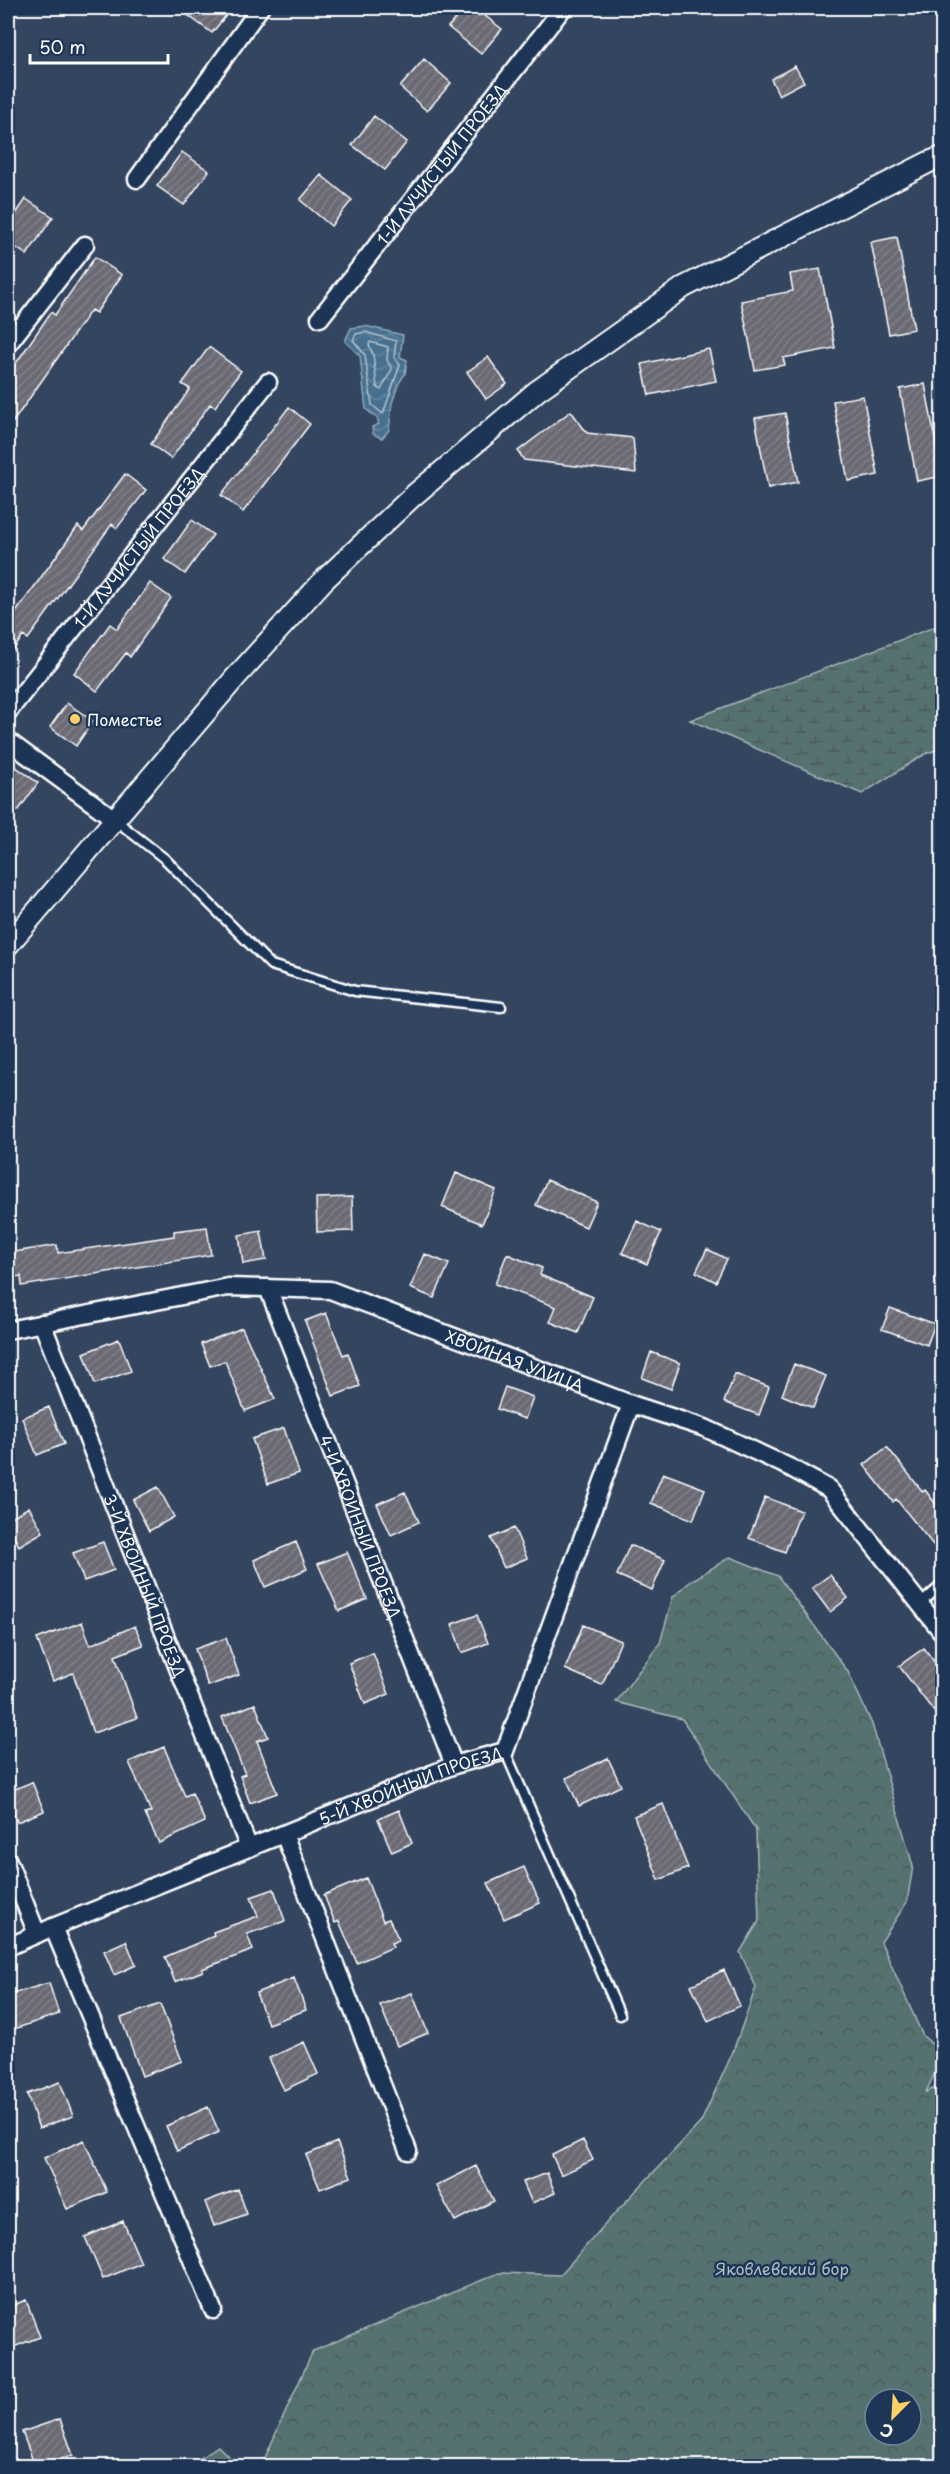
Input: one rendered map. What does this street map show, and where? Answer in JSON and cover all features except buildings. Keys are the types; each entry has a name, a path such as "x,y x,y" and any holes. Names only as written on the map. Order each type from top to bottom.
{"street":[{"path":"137,179 260,8"},
{"name":"1-Й ЛУЧИСТЫЙ ПРОЕЗД","path":"320,318 562,8"},
{"path":"8,945 113,818 324,580 413,496 537,391 684,287 942,157"},
{"path":"8,344 85,245"},
{"name":"1-Й ЛУЧИСТЫЙ ПРОЕЗД","path":"8,712 267,382"},
{"path":"8,741 113,818"},
{"name":"ХВОЙНАЯ УЛИЦА","path":"8,1330 228,1287 330,1290 631,1404 705,1428 791,1467 830,1489 942,1632"},
{"name":"4-Й ХВОЙНЫЙ ПРОЕЗД","path":"268,1288 454,1765"},
{"name":"3-Й ХВОЙНЫЙ ПРОЕЗД","path":"42,1323 249,1848"},
{"name":"5-Й ХВОЙНЫЙ ПРОЕЗД","path":"8,1947 454,1765 506,1751 631,1404"},
{"path":"284,1834 408,2151"},
{"path":"8,1861 37,1934"},
{"path":"53,1927 213,2310"}],"lane":[{"path":"113,818 165,859 271,964 355,991 501,1006"},
{"path":"920,1604 942,1585"},
{"path":"506,1751 620,2015"}],"green space":[{"path":"942,624 942,748 925,754 862,794 690,720"},
{"name":"Яковлевский бор","path":"730,1557 778,1576 848,1672 872,1724 913,1866 907,1902 881,1942 923,2036 939,2050 940,2062 926,2092 942,2085 942,2466 246,2466 263,2462 313,2351 499,2273 560,2275 701,2122 732,2054 756,1987 740,1952 759,1921 756,1830 682,1719 616,1702 660,1643 673,1597 691,1581"},
{"path":"218,2446 238,2466 189,2466"}],"water":[{"path":"365,326 403,335 400,357 407,360 405,374 392,403 389,430 382,438 373,434 372,427 379,424 377,418 366,409 360,356 345,341 351,328"}],"place":[{"name":"Поместье","path":"75,719"}]}
